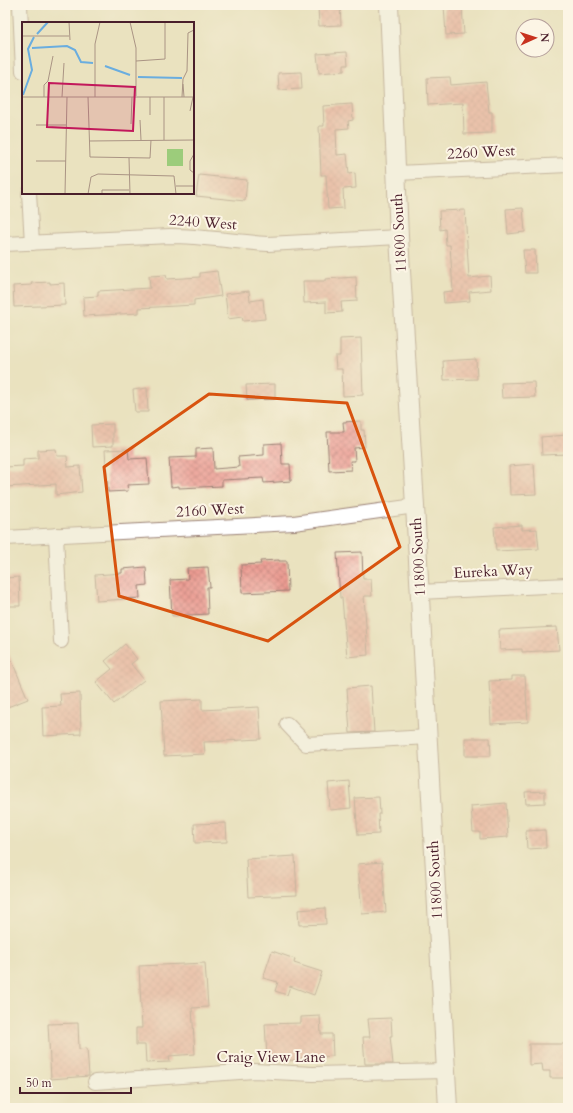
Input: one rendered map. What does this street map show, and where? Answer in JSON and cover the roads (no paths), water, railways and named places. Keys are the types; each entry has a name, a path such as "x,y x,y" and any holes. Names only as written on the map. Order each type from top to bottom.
{"main road":[{"name":"11800 South","path":"389,5 399,237 416,506 448,1108"}],"street":[{"path":"20,5 22,49"},
{"name":"2260 West","path":"396,173 568,165"},
{"path":"29,194 32,243"},
{"name":"2240 West","path":"5,244 170,236 196,236 246,243 268,244 399,237"},
{"name":"2160 West","path":"5,538 294,523 416,506"},
{"path":"56,535 61,641"},
{"name":"Eureka Way","path":"420,592 568,584"},
{"path":"287,724 306,744 428,737"},
{"name":"Craig View Lane","path":"95,1082 254,1070 312,1074 446,1071"}]}
